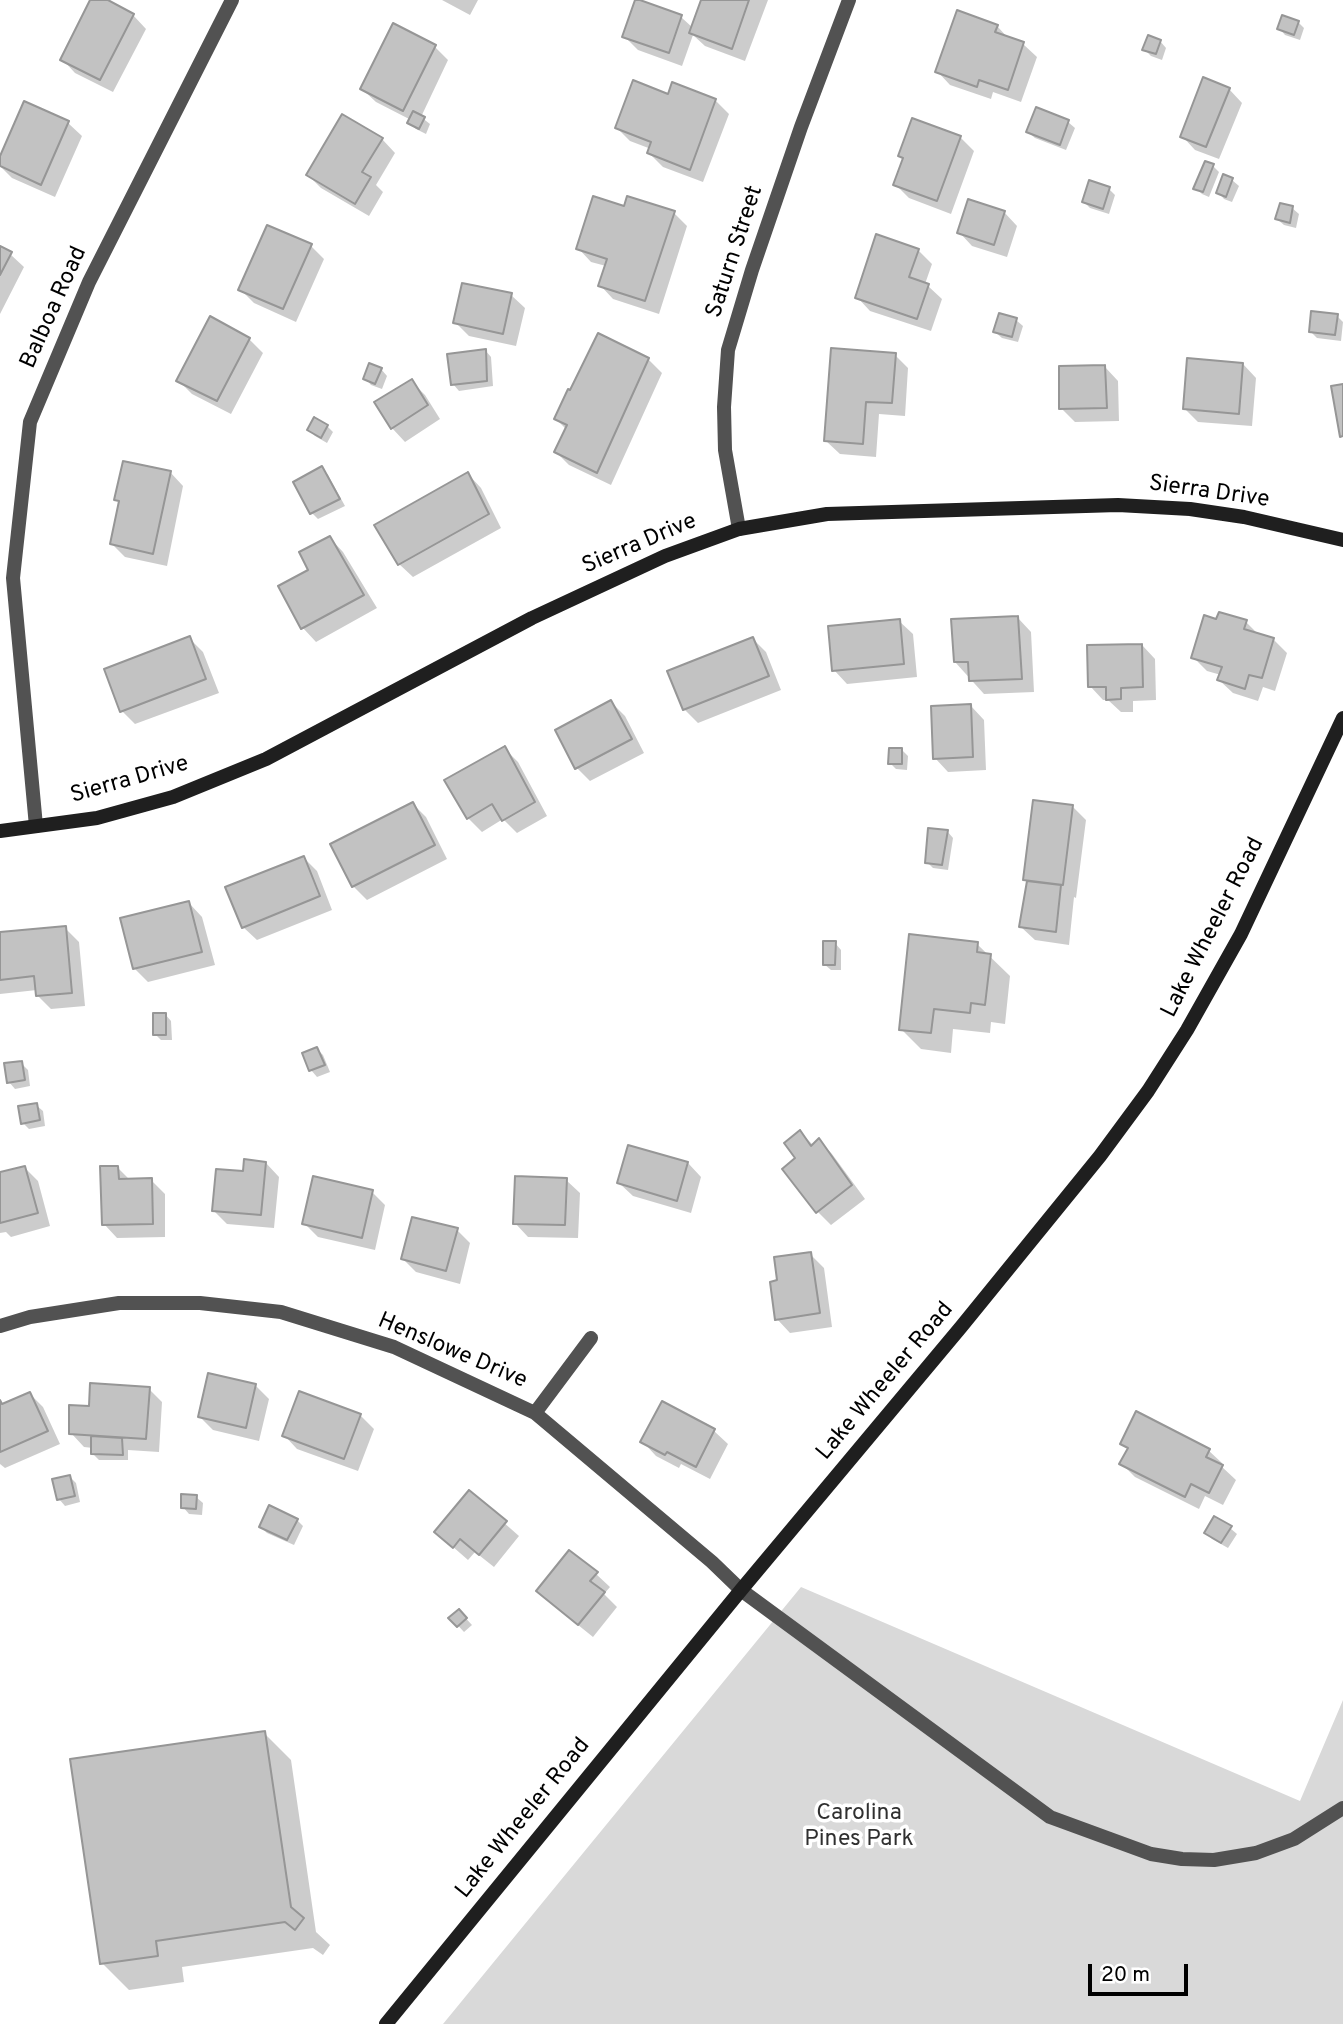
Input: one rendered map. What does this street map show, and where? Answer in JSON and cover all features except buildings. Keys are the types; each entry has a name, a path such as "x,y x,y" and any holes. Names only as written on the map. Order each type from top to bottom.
{"main road":[{"name":"Sierra Drive","path":"0,831 97,818 173,797 266,759 531,618 665,556 739,529 827,514 1118,505 1190,509 1244,517 1343,540"},
{"name":"Lake Wheeler Road","path":"386,2024 741,1590 961,1327 1100,1156 1148,1091 1187,1030 1241,934 1343,718"}],"street":[{"name":"Balboa Road","path":"36,827 13,578 30,422 89,282 232,0"},
{"name":"Saturn Street","path":"739,529 725,450 724,407 729,350 752,270 796,140 849,0"},
{"name":"Henslowe Drive","path":"0,1326 30,1317 119,1303 200,1303 281,1312 394,1348 535,1413 712,1562 741,1590 1049,1817 1151,1854 1214,1860 1256,1853 1294,1839 1343,1808"},
{"path":"535,1413 591,1338"}],"green space":[{"name":"Carolina Pines Park","path":"801,1587 1300,1801 1343,1700 1343,2024 443,2024"}]}
